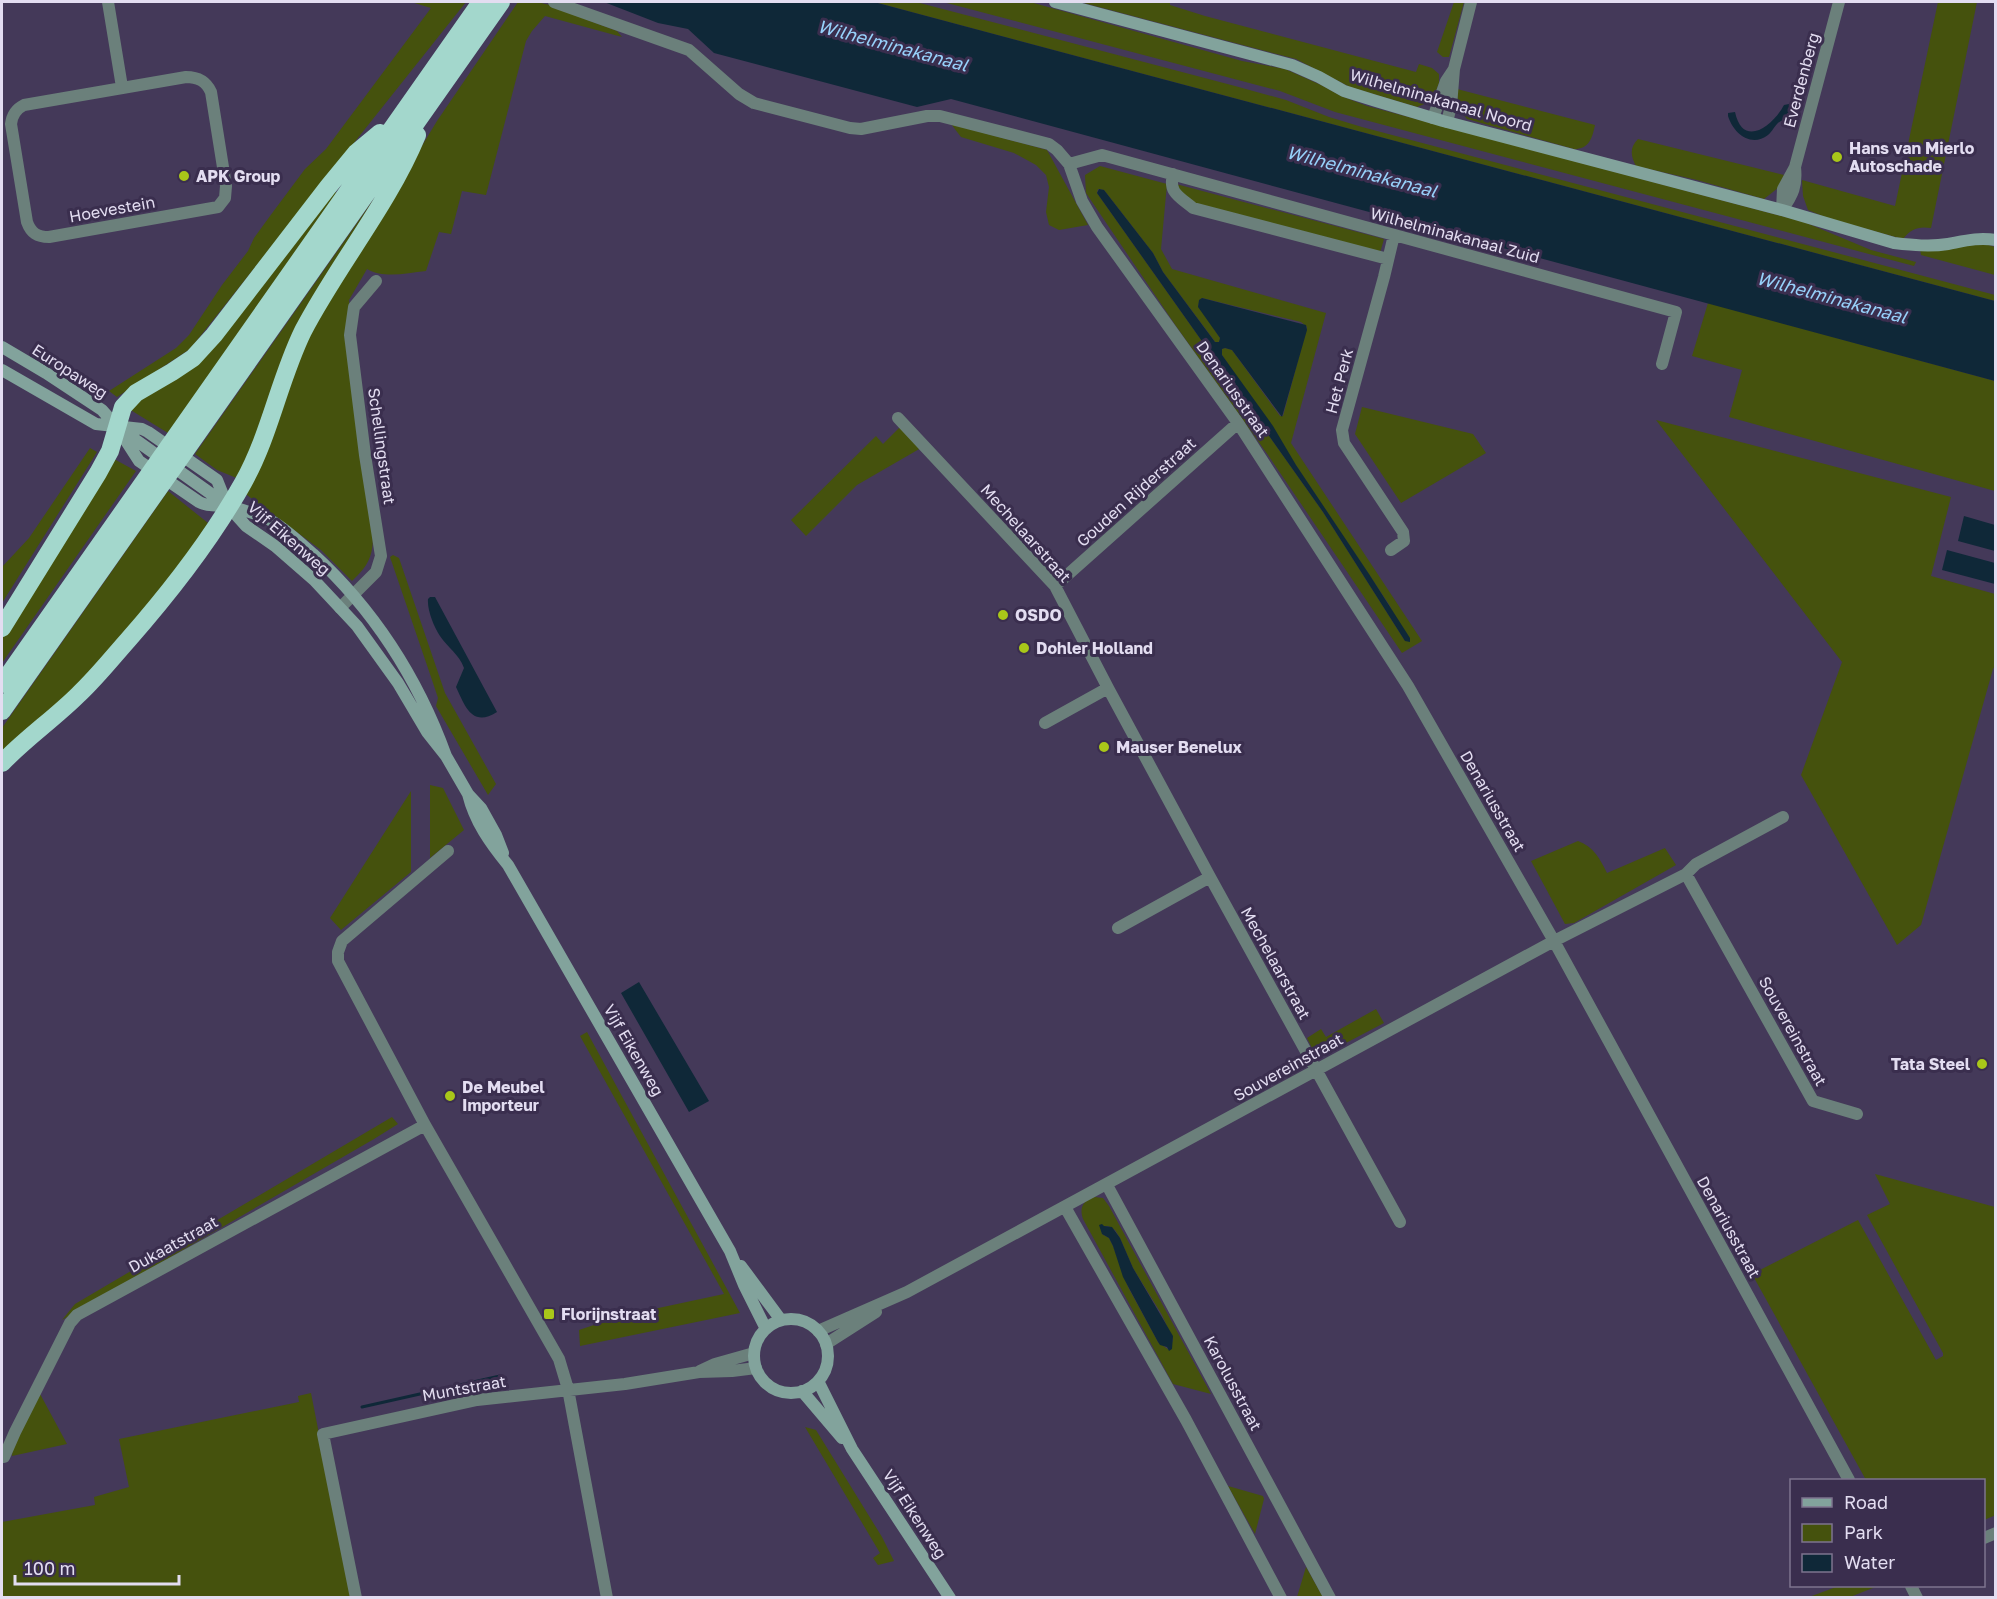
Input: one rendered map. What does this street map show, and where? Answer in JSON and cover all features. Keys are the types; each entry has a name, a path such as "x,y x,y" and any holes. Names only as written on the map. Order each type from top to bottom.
{"highway":[{"path":"183,440 398,119 481,2"},
{"path":"2,684 152,484 501,2"},
{"path":"2,763 91,682 157,608 210,537 242,484 260,448 289,361 303,331 404,167 430,103"},
{"path":"2,628 110,452 123,407 136,393 193,358 214,335 356,153 398,119"},
{"path":"2,711 152,484"}],"main road":[{"name":"Wilhelminakanaal Noord","path":"1055,2 1292,65 1344,91 1433,118 1782,210 1894,243 1946,244 1979,238 1995,240"},
{"name":"Europaweg","path":"2,348 46,373 102,410 117,427 139,461 204,505 228,506 217,480 148,432 142,429 117,427 96,424 2,370"},
{"name":"Vijf Eikenweg","path":"228,506 269,520 298,541 353,595 389,641 437,730 446,756"},
{"name":"Vijf Eikenweg","path":"228,506 246,526 296,564 340,608 374,648 398,683 468,794 481,808 496,835 508,866 730,1251 782,1320"},
{"name":"Vijf Eikenweg","path":"730,1251 766,1329"},
{"path":"782,1320 801,1321 818,1331 826,1344 827,1364 818,1381 802,1391 792,1393 774,1389 766,1384 756,1368 754,1353 760,1336 766,1329 782,1320"},
{"name":"Vijf Eikenweg","path":"818,1381 852,1449 950,1598"},
{"name":"Vijf Eikenweg","path":"802,1391 852,1449"}],"street":[{"path":"108,2 123,87"},
{"path":"554,2 689,50 740,94 754,103 861,129 927,116 948,117 1048,144 1057,150 1069,164"},
{"path":"1447,122 1451,106 1454,69 1471,2"},
{"name":"Everdenberg","path":"1782,210 1783,189 1795,167 1839,2"},
{"path":"1433,118 1446,81 1454,69"},
{"name":"Hoevestein","path":"186,77 194,77 208,85 226,186 225,198 218,207 213,209 49,237 33,233 27,222 11,124 15,112 24,105 123,87 186,77"},
{"name":"Wilhelminakanaal Zuid","path":"1069,164 1102,155 1676,312 1662,364"},
{"name":"Denariusstraat","path":"1069,164 1082,201 1097,227 1239,423 1407,686 1554,941 1848,1479"},
{"path":"1173,174 1172,189 1193,208 1388,259"},
{"name":"Het Perk","path":"1391,550 1404,541 1403,532 1344,443 1342,430 1394,235"},
{"name":"Schellingstraat","path":"340,608 376,572 381,556 365,455 350,335 354,307 376,281"},
{"name":"Mechelaarstraat","path":"898,418 1055,586 1210,877 1400,1222"},
{"name":"Gouden Rijderstraat","path":"1055,586 1239,423"},
{"path":"1045,723 1108,688"},
{"name":"Souvereinstraat","path":"826,1344 907,1292 1554,941 1686,874 1696,864 1783,817"},
{"path":"448,851 342,941 338,961 425,1125 560,1359 568,1389 607,1598"},
{"name":"Souvereinstraat","path":"1686,874 1813,1101 1857,1114"},
{"path":"1118,928 1210,877"},
{"name":"Dukaatstraat","path":"4,1457 70,1323 77,1316 425,1125"},
{"name":"Karolusstraat","path":"1107,1185 1330,1598"},
{"path":"1065,1207 1185,1420 1281,1598"},
{"name":"Souvereinstraat","path":"818,1331 907,1292"},
{"path":"699,1372 715,1364 754,1353"},
{"path":"568,1389 625,1384 699,1372 756,1368"},
{"name":"Muntstraat","path":"356,1598 323,1434 477,1400 568,1389"}],"green space":[{"path":"411,2 466,2 190,349 117,397 109,391 176,348 189,335 270,216 305,169 326,149 431,8"},
{"path":"518,2 537,2 566,9 617,31 622,37 545,16 526,41 486,195 462,191 451,234 439,232 426,271 388,275 367,269 349,300 373,534 369,560 352,581 321,550 247,495 245,490 302,344 437,121"},
{"path":"874,2 916,2 1235,86 1286,100 1362,127 1995,295 1995,301"},
{"path":"943,2 1030,2 1242,61 1285,69 1367,106 1804,222 1871,250 1916,262 1914,266 1335,112 1280,91"},
{"path":"1080,2 1170,2 1170,5 1205,16 1416,72 1419,64 1432,68 1439,74 1439,83 1432,101 1417,107 1350,87 1296,59"},
{"path":"1454,2 1464,2 1449,57 1443,57 1437,52"},
{"path":"1938,2 1977,2 1931,228 1915,229 1903,239 1830,219 1808,210 1803,196 1802,180 1895,206"},
{"path":"1457,89 1595,125 1593,135 1586,145 1574,149 1467,119 1458,109"},
{"path":"951,124 1047,150 1088,225 1059,230 1049,225 1046,212 1049,187 1046,175 1036,165 1014,153 961,137"},
{"path":"1638,139 1784,175 1778,188 1764,199 1636,166 1632,151"},
{"path":"1100,166 1167,184 1161,249 1172,269 1326,313 1291,443 1422,641 1402,653 1086,193 1085,175","holes":["1098,189 1104,190 1153,253 1163,272 1216,343 1220,341 1220,338 1198,305 1202,298 1301,322 1307,327 1283,416 1280,416 1232,350 1222,349 1222,355 1390,606 1405,641 1323,512 1097,193"]},
{"path":"390,176 262,423 239,479 217,470 195,454"},
{"path":"1176,184 1384,239 1380,253 1191,202 1175,189"},
{"path":"335,192 337,193 168,433 129,409 135,400 182,375"},
{"path":"1985,244 1995,247 1995,275 1921,255 1920,249"},
{"path":"1708,303 1995,381 1995,491 1729,417 1742,370 1692,356"},
{"path":"1362,407 1473,434 1486,453 1401,503 1355,434"},
{"path":"1656,420 1951,497 1931,576 1995,594 1995,666 1921,925 1897,945 1801,775 1842,662"},
{"path":"901,426 921,448 857,485 806,536 791,520 876,436 883,444"},
{"path":"90,448 97,452 2,603 2,567 29,538"},
{"path":"114,459 136,471 2,663 2,637"},
{"path":"168,491 208,523 171,578 92,672 2,757 2,728"},
{"path":"393,555 399,558 445,693 496,784 488,795 436,706 438,698 390,557"},
{"path":"430,785 443,788 464,830 430,858"},
{"path":"411,791 411,872 341,930 330,918"},
{"path":"1578,841 1592,850 1607,873 1665,848 1676,865 1574,923 1565,924 1531,861"},
{"path":"1376,1009 1384,1023 1323,1055 1313,1050 1307,1038 1321,1029 1326,1037"},
{"path":"587,1032 740,1313 580,1346 579,1330 621,1316 724,1294 580,1036"},
{"path":"392,1117 398,1124 374,1139 62,1320 75,1304"},
{"path":"1875,1174 1995,1207 1996,1515 1985,1520 1985,1479 1865,1479 1752,1274 1858,1220 1936,1360 1943,1356 1943,1353 1867,1215 1890,1204"},
{"path":"1095,1197 1103,1198 1109,1206 1211,1394 1173,1384 1083,1219 1083,1205","holes":["1108,1226 1115,1230 1133,1268 1162,1315 1173,1340 1169,1350 1158,1342 1128,1287 1113,1246 1109,1238 1102,1234 1101,1227"]},
{"path":"39,1392 67,1444 12,1456 13,1445"},
{"path":"311,1393 351,1597 2,1597 2,1522 95,1505 94,1497 129,1487 119,1439 299,1402 298,1396"},
{"path":"805,1427 816,1430 882,1537 894,1561 878,1565 873,1558 880,1553"},
{"path":"1228,1486 1263,1496 1255,1534"},
{"path":"1306,1567 1323,1597 1297,1597"},
{"path":"1836,1587 1875,1587 1850,1597 1809,1597"}],"water":[{"name":"Wilhelminakanaal","path":"604,2 874,2 1995,301 1995,381 951,99 917,107 714,53 688,29 658,23"},
{"path":"1789,104 1799,110 1795,119 1781,121 1762,139 1749,139 1738,133 1728,116 1728,113 1735,112 1739,123 1751,132 1766,126 1784,105"},
{"path":"1099,189 1104,190 1153,253 1163,272 1215,342 1219,342 1220,338 1198,307 1199,300 1202,298 1306,325 1307,330 1282,417 1232,350 1222,349 1222,355 1273,426 1296,465 1410,638 1410,642 1405,641 1323,512 1097,193"},
{"path":"1964,516 1995,525 1995,551 1958,541"},
{"path":"1947,550 1995,563 1995,584 1942,570"},
{"path":"435,597 497,712 481,718 470,713 466,707 456,687 464,668 435,628 429,608 428,599"},
{"path":"639,982 709,1101 689,1112 621,993"},
{"path":"1099,1225 1112,1227 1120,1238 1133,1268 1173,1336 1172,1349 1169,1351 1167,1347 1158,1342 1123,1277 1113,1246 1109,1238 1102,1234"}],"waterway":[{"path":"362,1407 500,1376"}],"place":[{"name":"Hans van Mierlo Autoschade","path":"1837,157"},
{"name":"APK Group","path":"184,176"},
{"name":"OSDO","path":"1003,615"},
{"name":"Dohler Holland","path":"1024,648"},
{"name":"Mauser Benelux","path":"1104,747"},
{"name":"Tata Steel","path":"1982,1064"},
{"name":"De Meubel Importeur","path":"450,1096"},
{"name":"Florijnstraat","path":"549,1314"}]}
